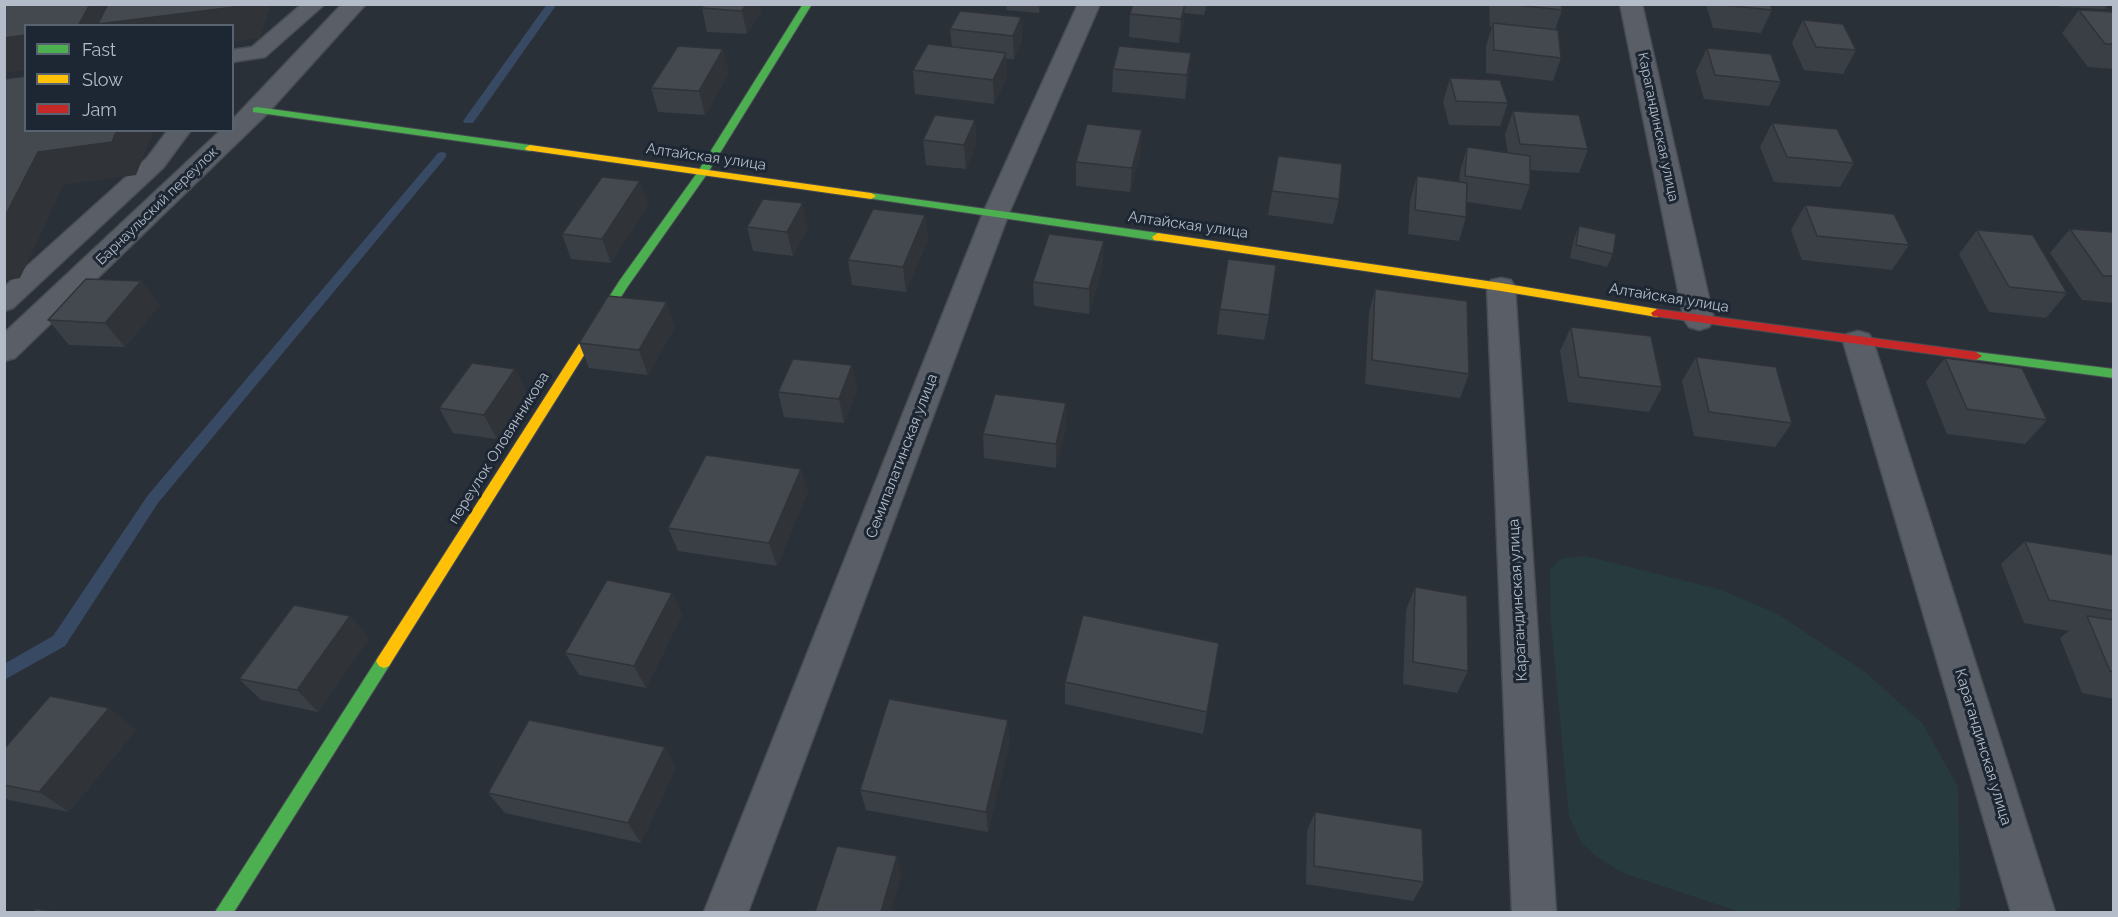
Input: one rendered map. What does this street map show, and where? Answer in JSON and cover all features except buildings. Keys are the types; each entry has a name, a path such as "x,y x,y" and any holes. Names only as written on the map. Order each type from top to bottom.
{"street":[{"name":"Барнаульский переулок","path":"234,132 355,4"},
{"name":"переулок Оловянникова","path":"224,912 624,283 702,174 808,4"},
{"name":"Семипалатинская улица","path":"726,912 996,213 1089,4"},
{"name":"Карагандинская улица","path":"1631,4 1699,320"},
{"name":"Алтайская улица","path":"257,110 702,174 996,213 1501,287 1699,320 2114,374"},
{"name":"Барнаульский переулок","path":"4,351 234,132"},
{"name":"Карагандинская улица","path":"1501,287 1534,912"},
{"name":"Карагандинская улица","path":"1858,341 2033,912"}],"lane":[{"path":"234,74 315,4"},
{"path":"234,56 258,53"},
{"path":"4,302 155,163 178,132"}],"green space":[{"path":"1585,556 1721,590 1776,613 1865,672 1923,724 1958,787 1960,907 1954,912 1740,912 1623,873 1596,856 1581,842 1569,816 1551,622 1550,569 1562,558"}],"waterway":[{"path":"469,121 552,4"},
{"path":"4,673 59,641 153,499 442,155"}],"traffic: fast":[{"path":"585,344 624,283 702,174 808,4"},
{"path":"257,110 530,148"},
{"path":"871,196 1158,237"},
{"path":"1976,356 2114,374"},
{"path":"224,912 384,661"}],"traffic: slow":[{"path":"530,148 871,196"},
{"path":"1158,237 1501,287 1657,313"},
{"path":"384,661 585,344"}],"traffic: jam":[{"path":"1657,313 1976,356"}]}
